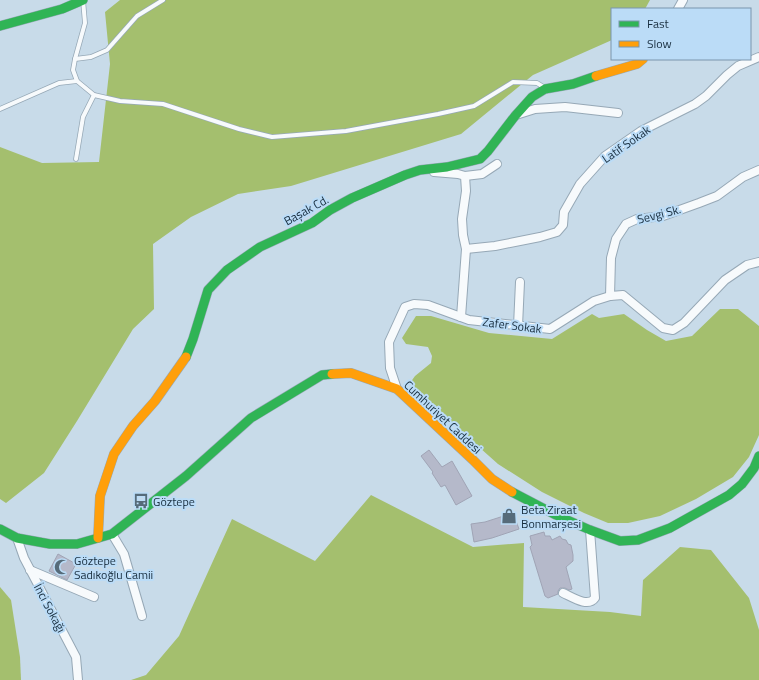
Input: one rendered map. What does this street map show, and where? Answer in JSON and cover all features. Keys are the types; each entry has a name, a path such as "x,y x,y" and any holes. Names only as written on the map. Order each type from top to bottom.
{"main road":[{"path":"0,26 62,9 83,0"},
{"name":"Başak Cd.","path":"98,538 100,496 114,454 133,426 155,401 184,359 193,339 208,290 227,270 260,246 312,223 330,210 352,198 420,170 446,167 480,159 515,116 532,98 545,89 573,84 603,73 637,64 642,60"},
{"name":"Cumhuriyet Caddesi","path":"0,529 16,538 50,544 77,544 112,534 186,476 250,418 322,375 351,373 397,389 492,479 514,494 590,530 620,540 638,540 670,528 729,495 742,484 754,468 759,456"}],"street":[{"name":"Latif Sokak","path":"466,249 494,246 557,232 563,225 564,212 580,184 605,156 640,131 695,104 706,96 738,66 759,57"},
{"path":"515,116 535,109 565,107 618,113"},
{"path":"420,170 465,176 482,174 497,164"},
{"name":"Sevgi Sk.","path":"610,296 611,258 616,239 626,224 637,219 663,216 717,196 742,178 759,170"},
{"path":"461,317 466,249 462,219 466,191 465,176"},
{"path":"610,296 623,295 662,328 673,330 684,323 724,280 747,265 759,262"},
{"path":"518,326 520,282"},
{"name":"Zafer Sokak","path":"397,389 390,368 389,342 405,307 414,304 428,305 469,320 550,329 594,301 610,296"},
{"path":"563,592 588,603 593,602 595,598 590,530"},
{"path":"112,534 124,554 142,616"},
{"name":"İnci Sokağı","path":"16,538 30,570 76,657 78,680"},
{"path":"30,570 94,597"}],"lane":[{"path":"83,0 85,23 73,70 77,81 94,95 120,101 163,104 239,129 272,138 346,131 474,106 513,82 537,83 545,89"},
{"path":"75,59 91,57 107,50 137,16 163,0"},
{"path":"0,109 59,83 77,81"},
{"path":"76,159 83,117 94,95"}],"green space":[{"path":"120,0 650,0 646,8 611,8 611,40 533,75 461,134 291,186 238,194 191,217 153,244 154,309 133,329 44,473 6,503 0,499 0,147 42,163 99,162 110,64 105,12"},
{"path":"720,309 738,309 759,326 759,435 749,457 733,477 696,499 660,516 628,523 608,523 584,513 542,492 498,464 410,383 415,376 431,363 432,356 428,347 406,344 402,338 416,316 431,316 489,333 552,339 592,314 599,318 624,314 666,341 692,336"},
{"path":"371,495 473,547 524,543 523,607 610,612 641,616 643,580 680,547 711,550 749,598 759,630 759,680 131,680 146,675 179,636 232,519 315,561"},
{"path":"0,587 11,600 20,657 21,680 0,680"}],"building":[{"path":"429,450 442,467 452,461 472,496 456,505 445,485 441,487 432,473 433,472 421,456"},
{"path":"513,513 519,529 474,542 471,524 485,522"},
{"path":"544,532 545,536 550,536 552,540 560,536 562,539 566,540 568,544 571,545 573,555 573,561 566,567 572,589 569,590 560,588 558,594 548,598 545,596 530,547 532,545 530,536"},
{"name":"Göztepe Sadıkoğlu Camii","path":"58,554 76,564 67,580 49,571"}],"traffic: fast":[{"path":"0,26 62,9 83,0"},
{"path":"186,357 208,290 227,270 260,247 312,223 330,210 352,198 405,175 420,170 447,167 480,159 532,97 545,89 573,84 596,76"},
{"path":"0,529 17,538 50,544 77,544 112,534 186,476 251,418 322,375 332,374"},
{"path":"512,492 556,515 590,530 620,541 638,540 670,528 729,495 742,484 754,468 759,456"}],"traffic: slow":[{"path":"596,76 637,64 642,60"},
{"path":"98,538 100,496 114,454 133,426 155,401 186,357"},
{"path":"332,374 351,373 397,389 492,479 512,492"}],"place":[{"name":"Göztepe","path":"141,501"},
{"name":"Beta Ziraat Bonmarşesi","path":"509,516"},
{"name":"Göztepe Sadıkoğlu Camii","path":"62,567"}]}
